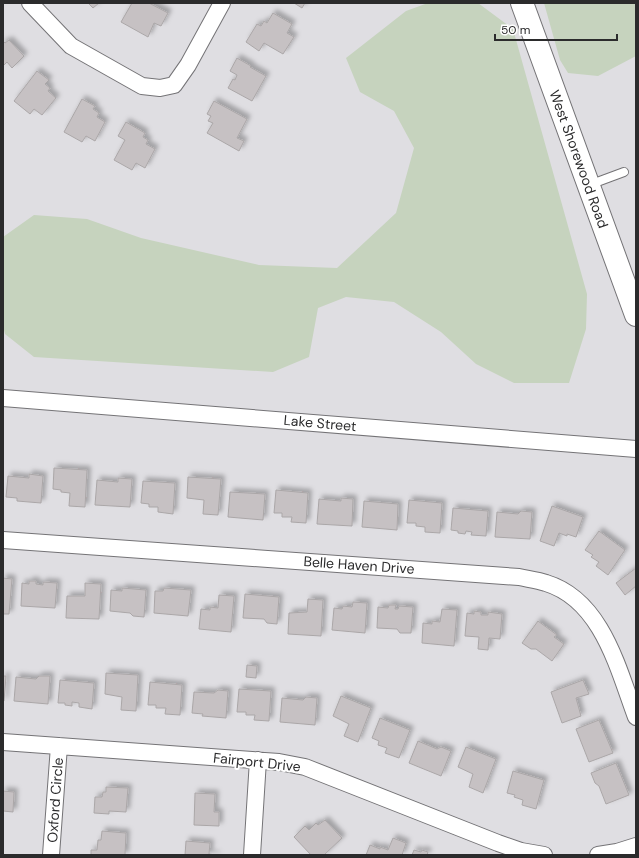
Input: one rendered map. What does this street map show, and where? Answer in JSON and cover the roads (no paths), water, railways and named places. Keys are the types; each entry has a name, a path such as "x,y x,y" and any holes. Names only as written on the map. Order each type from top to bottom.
{"main road":[{"name":"West Shorewood Road","path":"522,3 636,315"}],"street":[{"path":"30,3 71,46 142,86 160,88 174,85 188,65 222,3"},
{"name":"Lake Street","path":"3,398 636,449"},
{"name":"Belle Haven Drive","path":"3,540 519,577 547,583 567,593 586,609 601,629 610,648 636,717"},
{"name":"Fairport Drive","path":"3,742 258,760 305,767 498,843 521,851 544,855"},
{"name":"Oxford Circle","path":"51,855 59,746"},
{"path":"252,855 258,760"},
{"path":"598,855 617,852 636,846"}],"lane":[{"path":"588,185 624,172"}]}
